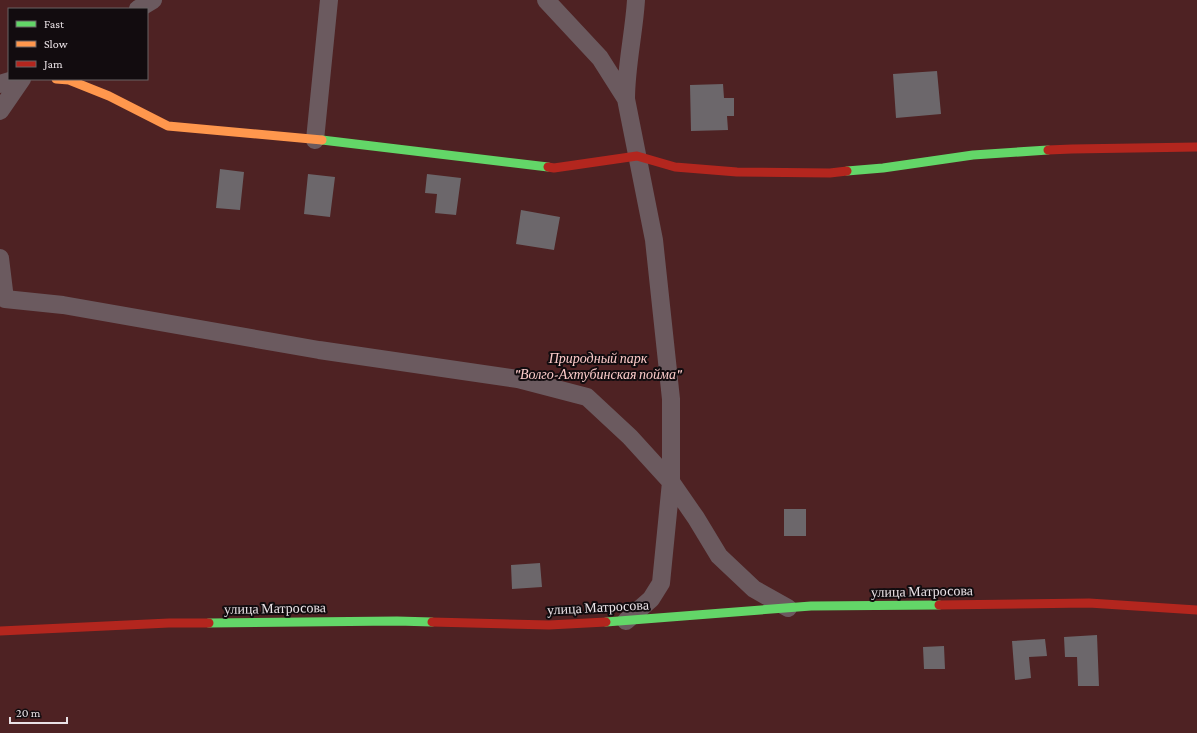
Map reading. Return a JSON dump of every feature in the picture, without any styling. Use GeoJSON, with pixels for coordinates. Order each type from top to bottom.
{"type":"FeatureCollection","features":[{"type":"Feature","properties":{"kind":"street"},"geometry":{"type":"LineString","coordinates":[[140,8],[153,0]]}},
{"type":"Feature","properties":{"kind":"street"},"geometry":{"type":"LineString","coordinates":[[314,140],[329,0]]}},
{"type":"Feature","properties":{"kind":"street"},"geometry":{"type":"LineString","coordinates":[[546,0],[600,58],[626,100]]}},
{"type":"Feature","properties":{"kind":"street"},"geometry":{"type":"LineString","coordinates":[[626,621],[651,599],[662,583],[671,482],[671,399],[655,248],[626,100],[626,79],[635,19],[636,0]]}},
{"type":"Feature","properties":{"kind":"street"},"geometry":{"type":"LineString","coordinates":[[0,84],[13,80]]}},
{"type":"Feature","properties":{"kind":"street"},"geometry":{"type":"LineString","coordinates":[[0,111],[21,80]]}},
{"type":"Feature","properties":{"kind":"street"},"geometry":{"type":"LineString","coordinates":[[69,80],[109,96],[168,126],[349,143],[554,168],[637,156],[675,167],[737,172],[830,173],[883,168],[973,155],[1072,149],[1197,147]]}},
{"type":"Feature","properties":{"kind":"street"},"geometry":{"type":"LineString","coordinates":[[0,258],[3,295],[63,304],[319,350],[518,379],[588,397],[630,437],[671,482],[696,518],[719,556],[754,589],[788,608]]}},
{"type":"Feature","properties":{"kind":"street","name":"улица Матросова"},"geometry":{"type":"LineString","coordinates":[[0,631],[169,623],[397,621],[549,625],[626,621],[811,606],[1089,603],[1197,610]]}},
{"type":"Feature","properties":{"kind":"green space","name":"Природный парк \"Волго-Ахтубинская пойма\""},"geometry":{"type":"Polygon","coordinates":[[[0,0],[1197,0],[1197,733],[0,733],[0,0]]]}},
{"type":"Feature","properties":{"kind":"building"},"geometry":{"type":"Polygon","coordinates":[[[937,71],[941,114],[896,118],[893,74],[937,71]]]}},
{"type":"Feature","properties":{"kind":"building"},"geometry":{"type":"Polygon","coordinates":[[[723,84],[724,98],[734,98],[734,116],[727,116],[728,130],[691,131],[690,85],[723,84]]]}},
{"type":"Feature","properties":{"kind":"building"},"geometry":{"type":"Polygon","coordinates":[[[220,169],[244,172],[240,210],[216,208],[220,169]]]}},
{"type":"Feature","properties":{"kind":"building"},"geometry":{"type":"Polygon","coordinates":[[[308,174],[335,177],[330,217],[304,214],[308,174]]]}},
{"type":"Feature","properties":{"kind":"building"},"geometry":{"type":"Polygon","coordinates":[[[427,174],[461,178],[456,215],[435,213],[437,194],[425,193],[427,174]]]}},
{"type":"Feature","properties":{"kind":"building"},"geometry":{"type":"Polygon","coordinates":[[[521,210],[560,217],[554,250],[516,244],[521,210]]]}},
{"type":"Feature","properties":{"kind":"building"},"geometry":{"type":"Polygon","coordinates":[[[784,509],[806,509],[806,536],[784,536],[784,509]]]}},
{"type":"Feature","properties":{"kind":"building"},"geometry":{"type":"Polygon","coordinates":[[[540,563],[542,587],[512,589],[511,565],[540,563]]]}},
{"type":"Feature","properties":{"kind":"building"},"geometry":{"type":"Polygon","coordinates":[[[1097,635],[1099,686],[1078,686],[1077,657],[1065,657],[1064,637],[1097,635]]]}},
{"type":"Feature","properties":{"kind":"building"},"geometry":{"type":"Polygon","coordinates":[[[1045,639],[1047,656],[1029,657],[1031,678],[1015,680],[1012,641],[1045,639]]]}},
{"type":"Feature","properties":{"kind":"building"},"geometry":{"type":"Polygon","coordinates":[[[944,646],[945,669],[924,669],[923,647],[944,646]]]}},
{"type":"Feature","properties":{"kind":"traffic: fast"},"geometry":{"type":"LineString","coordinates":[[322,140],[548,167]]}},
{"type":"Feature","properties":{"kind":"traffic: fast"},"geometry":{"type":"LineString","coordinates":[[847,171],[883,168],[973,155],[1048,150]]}},
{"type":"Feature","properties":{"kind":"traffic: fast"},"geometry":{"type":"LineString","coordinates":[[606,622],[811,606],[939,605]]}},
{"type":"Feature","properties":{"kind":"traffic: fast"},"geometry":{"type":"LineString","coordinates":[[209,623],[432,622]]}},
{"type":"Feature","properties":{"kind":"traffic: slow"},"geometry":{"type":"LineString","coordinates":[[69,80],[109,96],[168,126],[322,140]]}},
{"type":"Feature","properties":{"kind":"traffic: jam"},"geometry":{"type":"LineString","coordinates":[[1048,150],[1197,147]]}},
{"type":"Feature","properties":{"kind":"traffic: jam"},"geometry":{"type":"LineString","coordinates":[[548,167],[554,168],[637,156],[675,167],[737,172],[830,173],[847,171]]}},
{"type":"Feature","properties":{"kind":"traffic: jam"},"geometry":{"type":"LineString","coordinates":[[939,605],[1089,603],[1197,610]]}},
{"type":"Feature","properties":{"kind":"traffic: jam"},"geometry":{"type":"LineString","coordinates":[[432,622],[549,625],[606,622]]}},
{"type":"Feature","properties":{"kind":"traffic: jam"},"geometry":{"type":"LineString","coordinates":[[0,631],[169,623],[209,623]]}}]}
